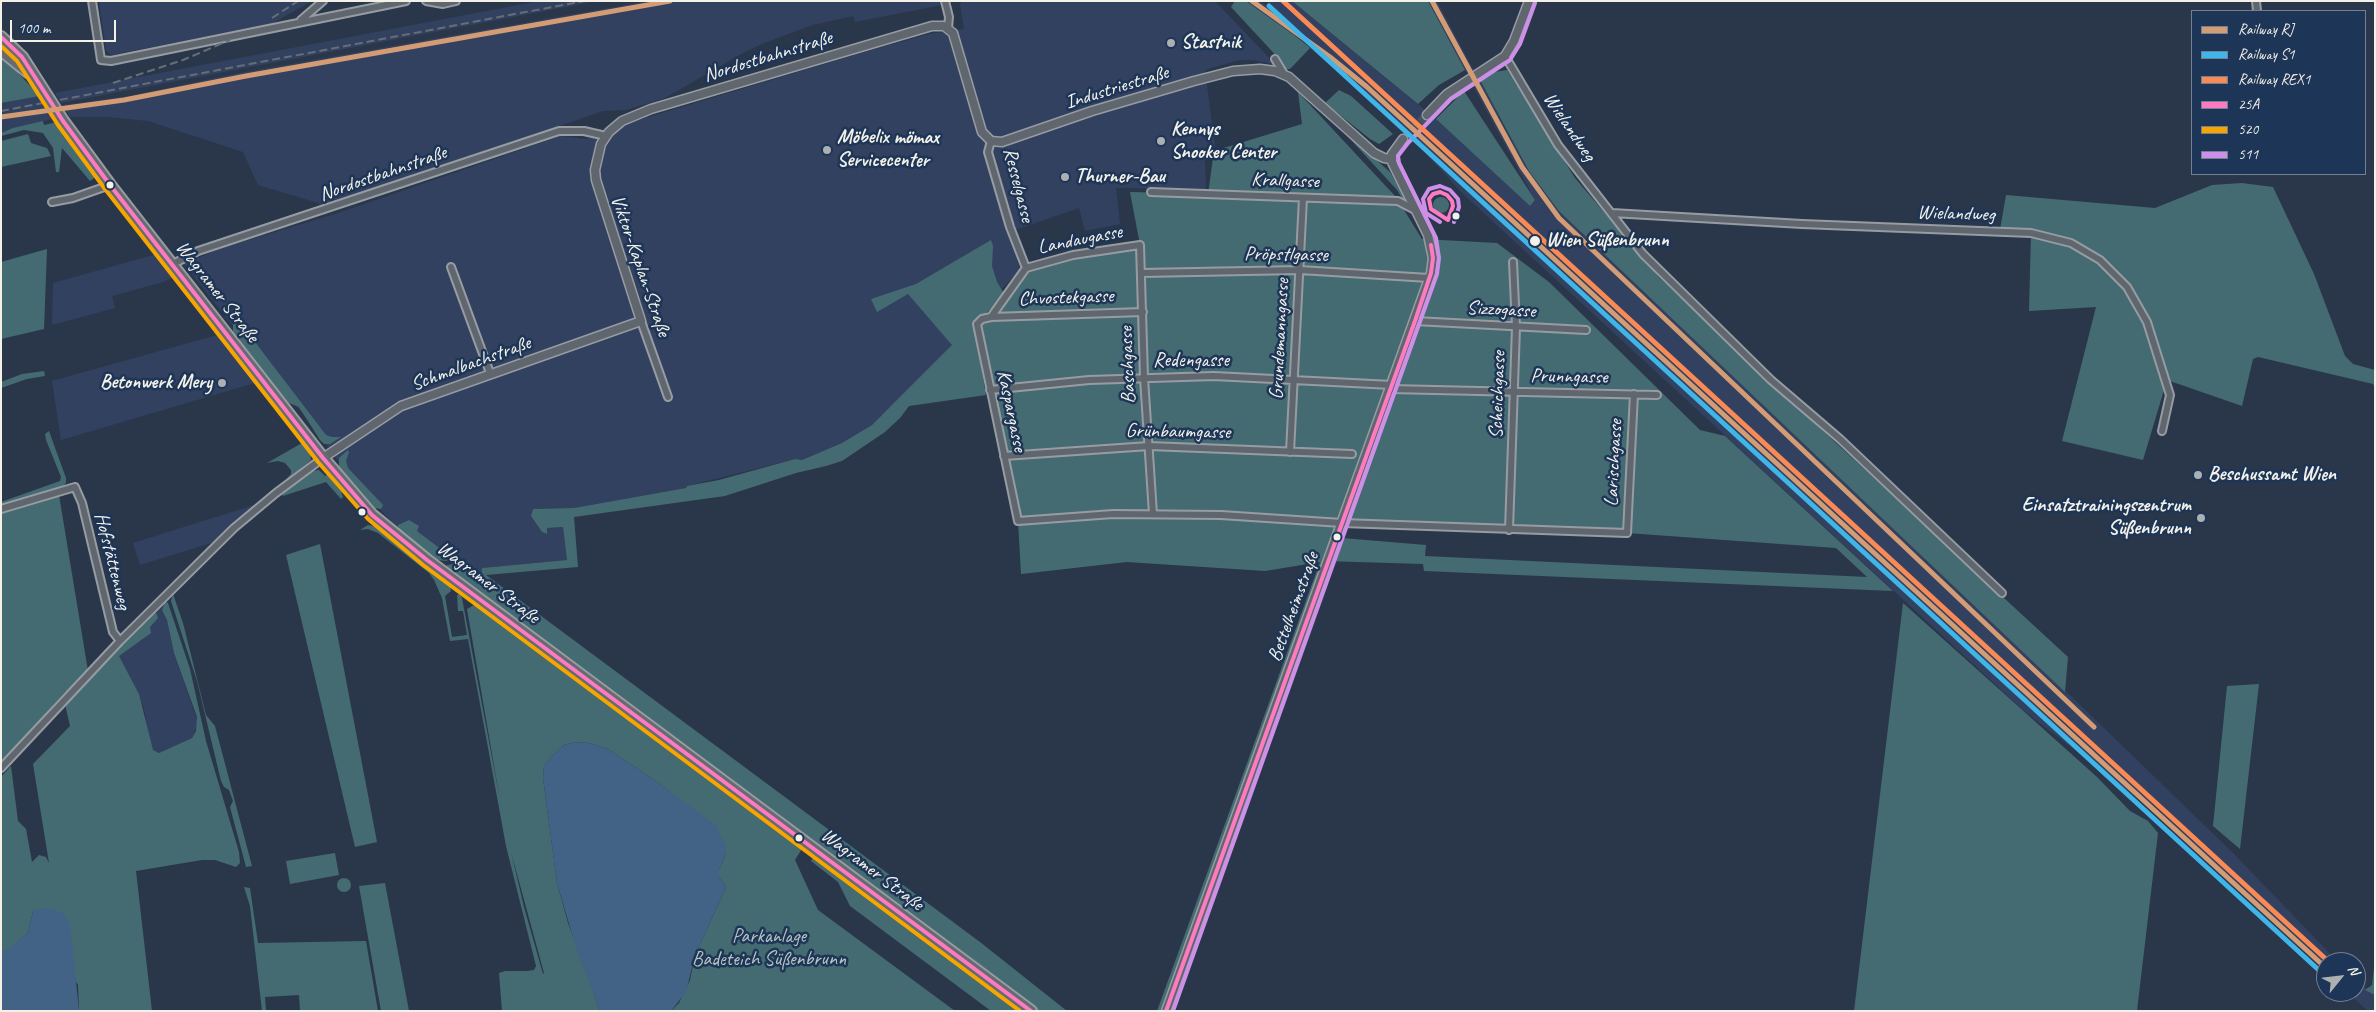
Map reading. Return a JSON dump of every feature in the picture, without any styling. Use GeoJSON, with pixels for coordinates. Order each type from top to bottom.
{"type":"FeatureCollection","features":[{"type":"Feature","properties":{"kind":"main road","name":"Wagramer Straße"},"geometry":{"type":"LineString","coordinates":[[1,37],[22,58],[62,121],[110,185],[323,458],[372,515],[427,560],[1031,1011]]}},
{"type":"Feature","properties":{"kind":"main road","name":"Wagramer Straße"},"geometry":{"type":"LineString","coordinates":[[1,50],[31,74]]}},
{"type":"Feature","properties":{"kind":"street"},"geometry":{"type":"LineString","coordinates":[[92,1],[101,60],[111,61],[406,1]]}},
{"type":"Feature","properties":{"kind":"street"},"geometry":{"type":"LineString","coordinates":[[298,23],[322,1]]}},
{"type":"Feature","properties":{"kind":"street"},"geometry":{"type":"LineString","coordinates":[[426,1],[443,4],[456,1]]}},
{"type":"Feature","properties":{"kind":"street"},"geometry":{"type":"LineString","coordinates":[[945,1],[949,17],[948,28]]}},
{"type":"Feature","properties":{"kind":"street"},"geometry":{"type":"LineString","coordinates":[[1427,115],[1448,94],[1505,56],[1514,41],[1529,1]]}},
{"type":"Feature","properties":{"kind":"street","name":"Nordostbahnstraße"},"geometry":{"type":"LineString","coordinates":[[601,144],[606,136],[622,121],[650,109],[932,26],[948,28]]}},
{"type":"Feature","properties":{"kind":"street","name":"Resselgasse"},"geometry":{"type":"LineString","coordinates":[[948,28],[956,40],[982,132],[990,141],[988,152],[1010,227],[1026,268]]}},
{"type":"Feature","properties":{"kind":"street","name":"Wielandweg"},"geometry":{"type":"LineString","coordinates":[[1505,56],[1558,145],[1643,254],[1771,380],[1840,439],[2002,593]]}},
{"type":"Feature","properties":{"kind":"street"},"geometry":{"type":"LineString","coordinates":[[1275,59],[1284,74],[1374,154],[1392,159],[1393,152],[1403,139]]}},
{"type":"Feature","properties":{"kind":"street","name":"Industriestraße"},"geometry":{"type":"LineString","coordinates":[[990,141],[1002,142],[1110,106],[1214,76],[1251,69],[1284,74]]}},
{"type":"Feature","properties":{"kind":"street","name":"Nordostbahnstraße"},"geometry":{"type":"LineString","coordinates":[[172,264],[198,251],[551,133],[575,130],[606,136]]}},
{"type":"Feature","properties":{"kind":"street","name":"Viktor-Kaplan-Straße"},"geometry":{"type":"LineString","coordinates":[[601,144],[595,170],[597,189],[668,397]]}},
{"type":"Feature","properties":{"kind":"street","name":"Bettelheimstraße"},"geometry":{"type":"LineString","coordinates":[[1166,1011],[1415,321],[1433,263],[1431,245],[1392,159]]}},
{"type":"Feature","properties":{"kind":"street"},"geometry":{"type":"LineString","coordinates":[[52,202],[73,198],[110,185]]}},
{"type":"Feature","properties":{"kind":"street","name":"Krallgasse"},"geometry":{"type":"LineString","coordinates":[[1150,192],[1398,202],[1416,211]]}},
{"type":"Feature","properties":{"kind":"street","name":"Grundemanngasse"},"geometry":{"type":"LineString","coordinates":[[1290,452],[1303,198]]}},
{"type":"Feature","properties":{"kind":"street","name":"Wielandweg"},"geometry":{"type":"LineString","coordinates":[[1612,214],[1773,223],[2031,233],[2071,242],[2100,260],[2127,287],[2147,322],[2170,395],[2162,431]]}},
{"type":"Feature","properties":{"kind":"street","name":"Landaugasse"},"geometry":{"type":"LineString","coordinates":[[991,317],[1026,268],[1074,254],[1140,245]]}},
{"type":"Feature","properties":{"kind":"street","name":"Baschgasse"},"geometry":{"type":"LineString","coordinates":[[1140,245],[1144,378],[1152,514]]}},
{"type":"Feature","properties":{"kind":"street","name":"Scheichgasse"},"geometry":{"type":"LineString","coordinates":[[1509,530],[1516,327],[1513,262]]}},
{"type":"Feature","properties":{"kind":"street"},"geometry":{"type":"LineString","coordinates":[[451,267],[490,373]]}},
{"type":"Feature","properties":{"kind":"street","name":"Pröpstlgasse"},"geometry":{"type":"LineString","coordinates":[[1142,273],[1300,270],[1429,278]]}},
{"type":"Feature","properties":{"kind":"street","name":"Chvostekgasse"},"geometry":{"type":"LineString","coordinates":[[991,317],[1142,312]]}},
{"type":"Feature","properties":{"kind":"street","name":"Kaspargasse"},"geometry":{"type":"LineString","coordinates":[[991,317],[982,319],[976,327],[1018,521],[1113,514],[1152,514]]}},
{"type":"Feature","properties":{"kind":"street","name":"Schmalbachstraße"},"geometry":{"type":"LineString","coordinates":[[323,458],[401,406],[641,320]]}},
{"type":"Feature","properties":{"kind":"street","name":"Sizzogasse"},"geometry":{"type":"LineString","coordinates":[[1415,321],[1586,330]]}},
{"type":"Feature","properties":{"kind":"street","name":"Redengasse"},"geometry":{"type":"LineString","coordinates":[[990,390],[1144,378],[1214,376],[1294,379],[1391,387]]}},
{"type":"Feature","properties":{"kind":"street","name":"Prunngasse"},"geometry":{"type":"LineString","coordinates":[[1391,387],[1515,393],[1657,395]]}},
{"type":"Feature","properties":{"kind":"street","name":"Larischgasse"},"geometry":{"type":"LineString","coordinates":[[1509,530],[1626,533],[1634,394]]}},
{"type":"Feature","properties":{"kind":"street","name":"Grünbaumgasse"},"geometry":{"type":"LineString","coordinates":[[1004,456],[1149,446],[1352,454]]}},
{"type":"Feature","properties":{"kind":"street"},"geometry":{"type":"LineString","coordinates":[[1,768],[120,641],[234,528],[276,493],[323,458]]}},
{"type":"Feature","properties":{"kind":"street","name":"Hofstättenweg"},"geometry":{"type":"LineString","coordinates":[[1,509],[75,486],[82,503],[113,632],[120,641]]}},
{"type":"Feature","properties":{"kind":"street"},"geometry":{"type":"LineString","coordinates":[[1152,514],[1221,515],[1342,523],[1509,530]]}},
{"type":"Feature","properties":{"kind":"shaded area"},"geometry":{"type":"Polygon","coordinates":[[[99,1],[312,1],[271,24],[111,55],[106,50],[99,1]]]}},
{"type":"Feature","properties":{"kind":"shaded area"},"geometry":{"type":"Polygon","coordinates":[[[539,1],[597,1],[61,103],[55,93],[539,1]]]}},
{"type":"Feature","properties":{"kind":"shaded area"},"geometry":{"type":"Polygon","coordinates":[[[648,1],[942,1],[942,5],[855,22],[853,16],[813,25],[764,43],[741,54],[665,98],[626,110],[603,111],[328,206],[258,185],[243,152],[148,121],[109,117],[70,117],[63,105],[130,96],[234,74],[648,1]]]}},
{"type":"Feature","properties":{"kind":"shaded area"},"geometry":{"type":"Polygon","coordinates":[[[965,1],[1215,1],[1273,62],[1272,64],[1254,60],[1239,60],[1205,70],[1215,147],[1205,159],[1206,189],[1116,188],[1120,224],[1085,231],[1079,208],[1009,232],[1020,270],[950,342],[954,347],[872,425],[842,443],[802,460],[795,459],[687,486],[686,488],[574,508],[533,509],[531,516],[542,532],[546,534],[547,528],[563,527],[567,560],[482,568],[481,574],[475,575],[417,531],[409,520],[399,525],[398,529],[343,468],[324,441],[184,264],[219,249],[338,213],[561,136],[586,139],[642,119],[861,53],[929,34],[964,29],[960,3],[965,1]]]}},
{"type":"Feature","properties":{"kind":"shaded area"},"geometry":{"type":"Polygon","coordinates":[[[1246,1],[1259,1],[1267,6],[1268,1],[1292,1],[1436,119],[1530,206],[1535,200],[1472,84],[1480,80],[1529,171],[2232,852],[2328,952],[2316,952],[2316,963],[2138,799],[2024,711],[1462,193],[1418,145],[1346,79],[1294,35],[1246,1]]]}},
{"type":"Feature","properties":{"kind":"shaded area"},"geometry":{"type":"Polygon","coordinates":[[[1428,1],[1437,1],[1474,71],[1468,74],[1465,70],[1428,1]]]}},
{"type":"Feature","properties":{"kind":"shaded area"},"geometry":{"type":"Polygon","coordinates":[[[38,96],[52,119],[1,133],[1,103],[38,96]]]}},
{"type":"Feature","properties":{"kind":"shaded area"},"geometry":{"type":"Polygon","coordinates":[[[157,254],[176,276],[163,282],[112,296],[115,308],[52,325],[53,283],[157,254]]]}},
{"type":"Feature","properties":{"kind":"shaded area"},"geometry":{"type":"Polygon","coordinates":[[[221,334],[258,382],[61,440],[52,381],[221,334]]]}},
{"type":"Feature","properties":{"kind":"shaded area"},"geometry":{"type":"Polygon","coordinates":[[[267,501],[224,537],[220,537],[214,542],[140,565],[133,543],[267,501]]]}},
{"type":"Feature","properties":{"kind":"shaded area"},"geometry":{"type":"Polygon","coordinates":[[[163,603],[162,610],[167,620],[174,653],[198,723],[192,738],[159,753],[150,746],[145,713],[139,694],[119,656],[150,627],[155,610],[163,603]]]}},
{"type":"Feature","properties":{"kind":"shaded area"},"geometry":{"type":"Polygon","coordinates":[[[575,742],[589,743],[608,749],[653,779],[716,825],[726,846],[726,854],[719,870],[719,877],[726,886],[725,890],[695,955],[686,992],[671,1011],[600,1011],[577,951],[557,883],[543,778],[544,766],[553,755],[564,745],[575,742]]]}},
{"type":"Feature","properties":{"kind":"shaded area"},"geometry":{"type":"Polygon","coordinates":[[[42,908],[53,909],[64,914],[70,923],[79,1011],[1,1011],[1,951],[4,952],[28,933],[33,911],[42,908]]]}},
{"type":"Feature","properties":{"kind":"shaded area"},"geometry":{"type":"Polygon","coordinates":[[[2366,988],[2375,995],[2375,1011],[2368,1011],[2358,1002],[2366,1002],[2366,988]]]}},
{"type":"Feature","properties":{"kind":"green space"},"geometry":{"type":"Polygon","coordinates":[[[1235,1],[1246,1],[1310,48],[1290,69],[1285,69],[1282,62],[1231,7],[1235,1]]]}},
{"type":"Feature","properties":{"kind":"green space"},"geometry":{"type":"Polygon","coordinates":[[[1292,1],[1428,1],[1465,70],[1439,85],[1418,104],[1292,1]]]}},
{"type":"Feature","properties":{"kind":"green space"},"geometry":{"type":"Polygon","coordinates":[[[1,55],[20,71],[18,73],[40,96],[1,103],[1,55]]]}},
{"type":"Feature","properties":{"kind":"green space"},"geometry":{"type":"Polygon","coordinates":[[[1507,70],[1575,178],[1659,277],[2068,657],[2065,692],[1559,211],[1529,171],[1480,80],[1494,72],[1507,70]]]}},
{"type":"Feature","properties":{"kind":"green space"},"geometry":{"type":"Polygon","coordinates":[[[1339,90],[1351,96],[1393,134],[1379,144],[1325,103],[1339,90]]]}},
{"type":"Feature","properties":{"kind":"green space"},"geometry":{"type":"Polygon","coordinates":[[[1464,91],[1535,200],[1530,206],[1436,119],[1464,91]]]}},
{"type":"Feature","properties":{"kind":"green space"},"geometry":{"type":"Polygon","coordinates":[[[1298,92],[1396,197],[1422,239],[1497,243],[1549,282],[1700,430],[1725,436],[1893,591],[1424,571],[1423,564],[1324,561],[1162,1011],[1157,1011],[1320,562],[1265,571],[1127,562],[1021,574],[1018,521],[977,324],[991,317],[1026,268],[1063,257],[1140,245],[1130,192],[1208,194],[1214,151],[1302,124],[1298,92]],[[1351,526],[1344,530],[1342,538],[1426,545],[1425,556],[1867,577],[1836,548],[1627,533],[1351,526]]]}},
{"type":"Feature","properties":{"kind":"green space"},"geometry":{"type":"Polygon","coordinates":[[[43,121],[44,125],[57,122],[97,176],[90,181],[62,148],[59,172],[56,172],[53,148],[43,133],[24,130],[1,136],[1,133],[13,128],[43,121]]]}},
{"type":"Feature","properties":{"kind":"green space"},"geometry":{"type":"Polygon","coordinates":[[[1341,129],[1390,172],[1408,203],[1405,203],[1397,190],[1341,129]]]}},
{"type":"Feature","properties":{"kind":"green space"},"geometry":{"type":"Polygon","coordinates":[[[28,134],[31,143],[47,148],[51,156],[1,167],[1,141],[28,134]]]}},
{"type":"Feature","properties":{"kind":"green space"},"geometry":{"type":"Polygon","coordinates":[[[2242,183],[2273,187],[2314,274],[2345,356],[2353,364],[2375,370],[2375,388],[2373,384],[2258,357],[2253,359],[2242,406],[2167,380],[2143,460],[2062,441],[2096,307],[2029,311],[2031,234],[2000,230],[2006,195],[2155,208],[2212,185],[2242,183]]]}},
{"type":"Feature","properties":{"kind":"green space"},"geometry":{"type":"Polygon","coordinates":[[[1441,197],[1449,205],[1441,213],[1433,205],[1441,197]]]}},
{"type":"Feature","properties":{"kind":"green space"},"geometry":{"type":"Polygon","coordinates":[[[991,240],[993,246],[992,266],[997,282],[1005,295],[974,325],[986,395],[909,406],[900,418],[885,432],[842,461],[796,473],[725,496],[574,517],[578,567],[486,575],[980,942],[1067,1011],[1039,1011],[444,566],[453,564],[449,561],[435,560],[398,529],[398,525],[409,520],[419,526],[417,531],[475,575],[481,574],[482,568],[567,560],[563,527],[547,528],[547,534],[542,532],[531,516],[533,509],[574,508],[686,488],[687,486],[719,480],[795,459],[802,460],[842,443],[872,425],[952,345],[908,294],[877,312],[871,299],[916,284],[991,240]]]}},
{"type":"Feature","properties":{"kind":"green space"},"geometry":{"type":"Polygon","coordinates":[[[47,249],[44,329],[1,339],[1,262],[47,249]]]}},
{"type":"Feature","properties":{"kind":"green space"},"geometry":{"type":"Polygon","coordinates":[[[229,308],[326,435],[341,437],[330,444],[324,444],[320,440],[299,407],[289,403],[233,335],[233,322],[227,310],[229,308]]]}},
{"type":"Feature","properties":{"kind":"green space"},"geometry":{"type":"Polygon","coordinates":[[[44,371],[45,376],[27,379],[1,388],[1,382],[22,374],[44,371]]]}},
{"type":"Feature","properties":{"kind":"green space"},"geometry":{"type":"Polygon","coordinates":[[[49,431],[66,478],[66,483],[61,488],[1,506],[1,502],[60,481],[61,477],[46,440],[45,434],[49,431]]]}},
{"type":"Feature","properties":{"kind":"green space"},"geometry":{"type":"Polygon","coordinates":[[[302,443],[310,452],[311,460],[279,487],[291,474],[291,470],[285,463],[278,461],[267,463],[302,443]]]}},
{"type":"Feature","properties":{"kind":"green space"},"geometry":{"type":"Polygon","coordinates":[[[348,450],[346,461],[348,468],[383,505],[381,509],[375,508],[339,467],[339,458],[348,450]]]}},
{"type":"Feature","properties":{"kind":"green space"},"geometry":{"type":"Polygon","coordinates":[[[319,470],[325,476],[327,475],[341,491],[343,497],[341,499],[326,482],[283,496],[282,494],[312,471],[319,470]]]}},
{"type":"Feature","properties":{"kind":"green space"},"geometry":{"type":"Polygon","coordinates":[[[59,495],[88,671],[66,695],[65,692],[1,763],[1,513],[59,495]]]}},
{"type":"Feature","properties":{"kind":"green space","name":"Parkanlage Badeteich Süßenbrunn"},"geometry":{"type":"Polygon","coordinates":[[[368,525],[374,526],[450,584],[451,591],[445,596],[452,637],[467,635],[463,611],[458,611],[457,595],[460,594],[500,800],[467,609],[474,605],[478,605],[803,847],[795,860],[818,910],[955,1011],[671,1011],[679,1003],[690,980],[695,955],[725,890],[726,886],[719,877],[719,870],[726,854],[672,793],[608,749],[589,743],[575,742],[564,745],[553,755],[544,766],[543,778],[557,883],[568,923],[600,1011],[502,1011],[499,973],[534,970],[536,966],[506,846],[468,639],[450,641],[442,598],[429,573],[378,533],[368,529],[360,530],[368,525]],[[511,852],[524,907],[544,973],[511,852]]]}},
{"type":"Feature","properties":{"kind":"green space"},"geometry":{"type":"Polygon","coordinates":[[[320,544],[377,842],[355,847],[286,555],[320,544]]]}},
{"type":"Feature","properties":{"kind":"green space"},"geometry":{"type":"Polygon","coordinates":[[[173,594],[183,623],[206,715],[215,726],[252,866],[246,867],[230,807],[233,801],[229,790],[224,787],[221,781],[197,681],[171,601],[173,594]]]}},
{"type":"Feature","properties":{"kind":"green space"},"geometry":{"type":"Polygon","coordinates":[[[165,601],[168,603],[190,669],[206,741],[239,852],[240,863],[236,867],[215,860],[202,860],[136,871],[152,1011],[79,1011],[78,985],[33,911],[28,933],[4,953],[1,951],[1,777],[11,766],[18,821],[26,829],[32,862],[39,855],[46,857],[49,863],[33,764],[70,726],[65,704],[155,610],[158,618],[150,627],[151,633],[119,656],[139,694],[153,750],[159,753],[192,738],[196,731],[197,717],[174,653],[167,620],[162,610],[165,601]]]}},
{"type":"Feature","properties":{"kind":"green space"},"geometry":{"type":"Polygon","coordinates":[[[1903,603],[2097,777],[2130,811],[2148,821],[2158,833],[2137,1011],[1854,1011],[1903,603]]]}},
{"type":"Feature","properties":{"kind":"green space"},"geometry":{"type":"Polygon","coordinates":[[[2259,684],[2240,849],[2213,826],[2227,686],[2259,684]]]}},
{"type":"Feature","properties":{"kind":"green space"},"geometry":{"type":"Polygon","coordinates":[[[335,853],[339,875],[290,884],[286,861],[335,853]]]}},
{"type":"Feature","properties":{"kind":"green space"},"geometry":{"type":"Polygon","coordinates":[[[814,855],[1024,1011],[991,1011],[850,906],[838,882],[811,861],[814,855]]]}},
{"type":"Feature","properties":{"kind":"green space"},"geometry":{"type":"Polygon","coordinates":[[[344,878],[349,880],[351,885],[349,890],[344,892],[339,890],[337,885],[339,880],[344,878]]]}},
{"type":"Feature","properties":{"kind":"green space"},"geometry":{"type":"Polygon","coordinates":[[[385,883],[409,1011],[381,1011],[359,886],[385,883]]]}},
{"type":"Feature","properties":{"kind":"green space"},"geometry":{"type":"Polygon","coordinates":[[[244,887],[250,888],[258,943],[366,941],[378,1011],[300,1011],[299,995],[265,997],[266,1011],[262,1011],[250,906],[244,887]]]}},
{"type":"Feature","properties":{"kind":"green space"},"geometry":{"type":"Polygon","coordinates":[[[2375,959],[2375,995],[2366,990],[2372,985],[2375,959]]]}},
{"type":"Feature","properties":{"kind":"tunnel"},"geometry":{"type":"LineString","coordinates":[[1403,139],[1427,115]]}},
{"type":"Feature","properties":{"kind":"railway"},"geometry":{"type":"LineString","coordinates":[[272,18],[298,1]]}},
{"type":"Feature","properties":{"kind":"railway"},"geometry":{"type":"LineString","coordinates":[[1,111],[584,1]]}},
{"type":"Feature","properties":{"kind":"railway"},"geometry":{"type":"LineString","coordinates":[[113,83],[183,60],[230,40]]}},
{"type":"Feature","properties":{"kind":"rail line","name":"RJ"},"geometry":{"type":"LineString","coordinates":[[1,117],[124,100],[246,76],[670,1]]}},
{"type":"Feature","properties":{"kind":"rail line","name":"RJ"},"geometry":{"type":"LineString","coordinates":[[1252,1],[1330,57],[1367,87],[2316,959]]}},
{"type":"Feature","properties":{"kind":"rail line","name":"REX1"},"geometry":{"type":"LineString","coordinates":[[1283,1],[2318,952]]}},
{"type":"Feature","properties":{"kind":"rail line","name":"RJ"},"geometry":{"type":"LineString","coordinates":[[1432,1],[1522,167],[1559,218],[2094,727]]}},
{"type":"Feature","properties":{"kind":"rail line","name":"S1"},"geometry":{"type":"LineString","coordinates":[[1269,6],[2316,967]]}},
{"type":"Feature","properties":{"kind":"transit line","name":"511"},"geometry":{"type":"LineString","coordinates":[[1173,1011],[1437,274],[1439,258],[1436,238],[1399,163],[1398,156],[1408,143],[1451,99],[1510,60],[1520,44],[1535,3]]}},
{"type":"Feature","properties":{"kind":"transit line","name":"25A"},"geometry":{"type":"LineString","coordinates":[[1,37],[22,57],[63,121],[110,185],[323,458],[372,515],[427,560],[1031,1011]]}},
{"type":"Feature","properties":{"kind":"transit line","name":"520"},"geometry":{"type":"LineString","coordinates":[[1,46],[17,61],[58,125],[105,189],[318,462],[368,519],[423,565],[1020,1011]]}},
{"type":"Feature","properties":{"kind":"transit line","name":"511"},"geometry":{"type":"LineString","coordinates":[[1440,222],[1426,213],[1423,199],[1429,189],[1440,186],[1450,190],[1458,199],[1459,207],[1454,222]]}},
{"type":"Feature","properties":{"kind":"transit line","name":"25A"},"geometry":{"type":"LineString","coordinates":[[1440,192],[1447,195],[1452,201],[1453,206],[1448,220],[1431,209],[1429,199],[1433,194],[1440,192]]}},
{"type":"Feature","properties":{"kind":"transit line","name":"25A"},"geometry":{"type":"LineString","coordinates":[[1166,1011],[1415,321],[1431,273],[1433,258],[1431,245]]}},
{"type":"Feature","properties":{"kind":"place","name":"Stastnik"},"geometry":{"type":"Point","coordinates":[1171,43]}},
{"type":"Feature","properties":{"kind":"place","name":"Kennys Snooker Center"},"geometry":{"type":"Point","coordinates":[1161,141]}},
{"type":"Feature","properties":{"kind":"place","name":"Möbelix mömax Servicecenter"},"geometry":{"type":"Point","coordinates":[827,150]}},
{"type":"Feature","properties":{"kind":"place","name":"Thurner-Bau"},"geometry":{"type":"Point","coordinates":[1065,177]}},
{"type":"Feature","properties":{"kind":"place","name":"Wien Süßenbrunn"},"geometry":{"type":"Point","coordinates":[1535,241]}},
{"type":"Feature","properties":{"kind":"place","name":"Betonwerk Mery"},"geometry":{"type":"Point","coordinates":[222,383]}},
{"type":"Feature","properties":{"kind":"place","name":"Beschussamt Wien"},"geometry":{"type":"Point","coordinates":[2198,475]}},
{"type":"Feature","properties":{"kind":"place","name":"Einsatztrainingszentrum Süßenbrunn"},"geometry":{"type":"Point","coordinates":[2201,518]}}]}
